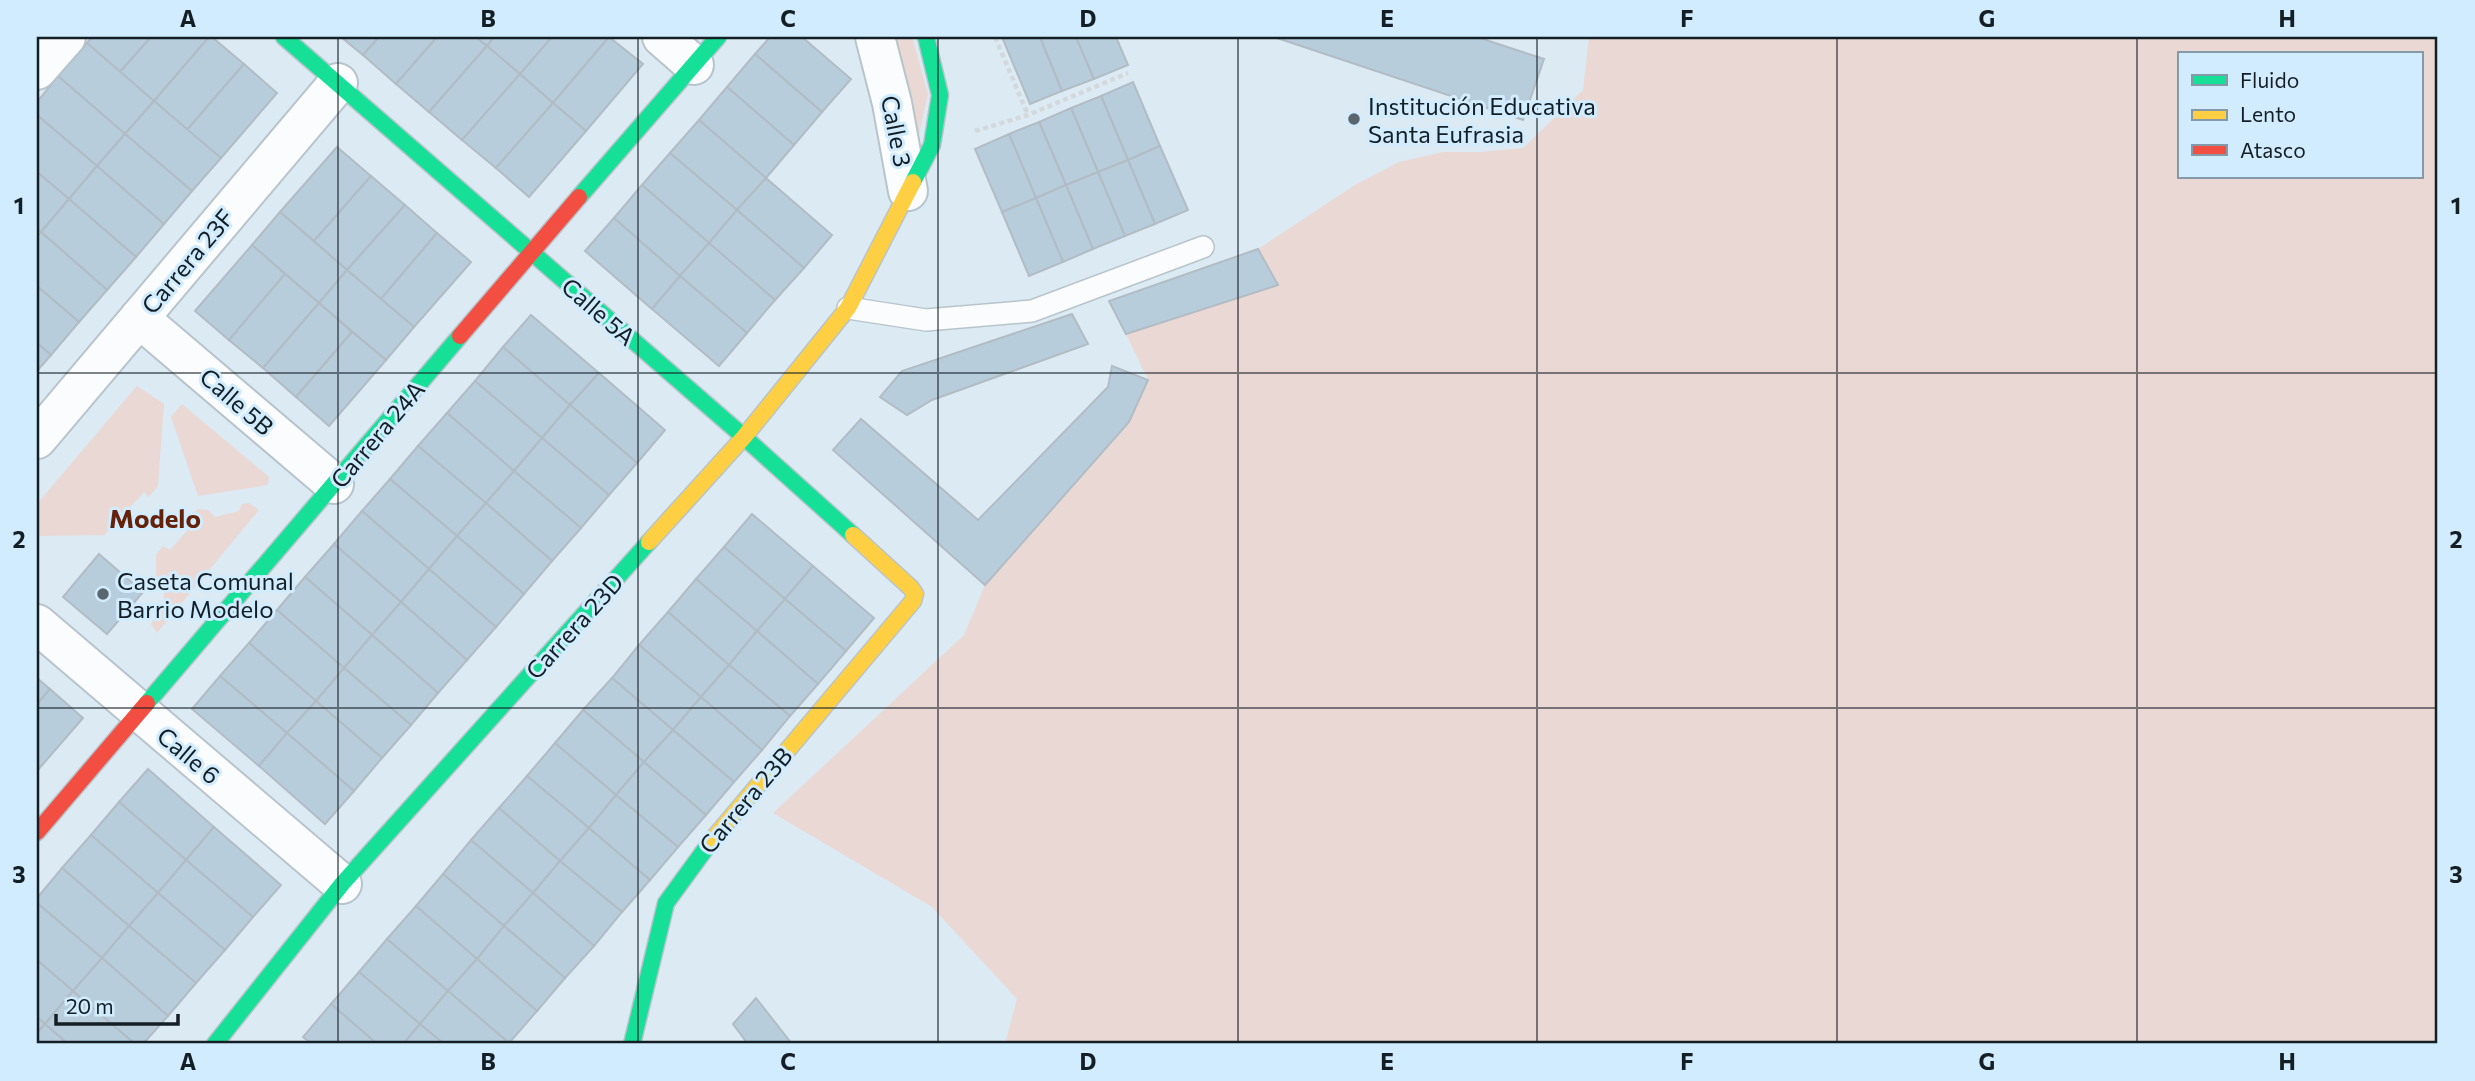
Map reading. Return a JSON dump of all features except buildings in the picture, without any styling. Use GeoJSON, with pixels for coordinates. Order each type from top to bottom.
{"type":"FeatureCollection","features":[{"type":"Feature","properties":{"kind":"street"},"geometry":{"type":"LineString","coordinates":[[37,71],[66,37]]}},
{"type":"Feature","properties":{"kind":"street","name":"Calle 5A"},"geometry":{"type":"LineString","coordinates":[[284,37],[744,437],[911,587]]}},
{"type":"Feature","properties":{"kind":"street"},"geometry":{"type":"LineString","coordinates":[[662,37],[706,51]]}},
{"type":"Feature","properties":{"kind":"street","name":"Calle 3"},"geometry":{"type":"LineString","coordinates":[[875,37],[892,103],[908,191]]}},
{"type":"Feature","properties":{"kind":"street","name":"Calle 3"},"geometry":{"type":"LineString","coordinates":[[908,191],[932,145],[940,95],[926,37]]}},
{"type":"Feature","properties":{"kind":"street","name":"Carrera 24A"},"geometry":{"type":"LineString","coordinates":[[37,832],[706,51]]}},
{"type":"Feature","properties":{"kind":"street","name":"Carrera 23F"},"geometry":{"type":"LineString","coordinates":[[37,439],[338,83]]}},
{"type":"Feature","properties":{"kind":"street","name":"Carrera 23D"},"geometry":{"type":"LineString","coordinates":[[215,1044],[342,884],[744,437],[848,308],[908,191]]}},
{"type":"Feature","properties":{"kind":"street","name":"Calle 5B"},"geometry":{"type":"LineString","coordinates":[[139,318],[334,484]]}},
{"type":"Feature","properties":{"kind":"street","name":"Carrera 23B"},"geometry":{"type":"LineString","coordinates":[[632,1044],[666,903],[702,851],[913,601],[915,594],[911,587]]}},
{"type":"Feature","properties":{"kind":"street","name":"Calle 6"},"geometry":{"type":"LineString","coordinates":[[37,624],[342,884]]}},
{"type":"Feature","properties":{"kind":"lane"},"geometry":{"type":"LineString","coordinates":[[848,308],[926,320],[1032,310],[1203,247]]}},
{"type":"Feature","properties":{"kind":"path"},"geometry":{"type":"LineString","coordinates":[[995,37],[1028,115]]}},
{"type":"Feature","properties":{"kind":"path"},"geometry":{"type":"LineString","coordinates":[[932,145],[1028,115],[1128,73]]}},
{"type":"Feature","properties":{"kind":"shaded area"},"geometry":{"type":"Polygon","coordinates":[[[889,37],[912,37],[928,94],[912,165],[889,37]]]}},
{"type":"Feature","properties":{"kind":"shaded area"},"geometry":{"type":"Polygon","coordinates":[[[1589,37],[2438,37],[2438,1044],[1005,1044],[1017,999],[932,907],[773,813],[964,635],[985,585],[1129,422],[1148,380],[1126,334],[1278,285],[1258,249],[1355,185],[1399,162],[1443,152],[1523,148],[1583,90],[1589,37]]]}},
{"type":"Feature","properties":{"kind":"shaded area"},"geometry":{"type":"Polygon","coordinates":[[[137,386],[164,404],[158,486],[149,497],[144,492],[105,535],[37,536],[37,504],[137,386]]]}},
{"type":"Feature","properties":{"kind":"shaded area"},"geometry":{"type":"Polygon","coordinates":[[[182,404],[269,477],[268,485],[198,496],[171,417],[182,404]]]}},
{"type":"Feature","properties":{"kind":"shaded area"},"geometry":{"type":"Polygon","coordinates":[[[249,503],[259,510],[157,633],[151,624],[164,603],[164,581],[156,576],[156,555],[163,546],[170,550],[192,525],[187,520],[198,509],[208,510],[215,517],[239,511],[242,504],[249,503]]]}},
{"type":"Feature","properties":{"kind":"traffic: fast"},"geometry":{"type":"LineString","coordinates":[[284,37],[853,535]]}},
{"type":"Feature","properties":{"kind":"traffic: fast"},"geometry":{"type":"LineString","coordinates":[[579,197],[718,37]]}},
{"type":"Feature","properties":{"kind":"traffic: fast"},"geometry":{"type":"LineString","coordinates":[[913,182],[932,145],[940,95],[926,37]]}},
{"type":"Feature","properties":{"kind":"traffic: fast"},"geometry":{"type":"LineString","coordinates":[[147,703],[460,336]]}},
{"type":"Feature","properties":{"kind":"traffic: fast"},"geometry":{"type":"LineString","coordinates":[[215,1044],[342,884],[649,542]]}},
{"type":"Feature","properties":{"kind":"traffic: fast"},"geometry":{"type":"LineString","coordinates":[[632,1044],[666,903],[712,840]]}},
{"type":"Feature","properties":{"kind":"traffic: slow"},"geometry":{"type":"LineString","coordinates":[[649,542],[744,437],[848,308],[913,182]]}},
{"type":"Feature","properties":{"kind":"traffic: slow"},"geometry":{"type":"LineString","coordinates":[[712,840],[913,601],[915,594],[911,588],[853,535]]}},
{"type":"Feature","properties":{"kind":"traffic: jam"},"geometry":{"type":"LineString","coordinates":[[460,336],[579,197]]}},
{"type":"Feature","properties":{"kind":"traffic: jam"},"geometry":{"type":"LineString","coordinates":[[37,832],[147,703]]}},
{"type":"Feature","properties":{"kind":"place","name":"Institución Educativa Santa Eufrasia"},"geometry":{"type":"Point","coordinates":[1354,119]}},
{"type":"Feature","properties":{"kind":"place","name":"Caseta Comunal Barrio Modelo"},"geometry":{"type":"Point","coordinates":[103,594]}},
{"type":"Feature","properties":{"kind":"district","name":"Modelo"},"geometry":{"type":"Point","coordinates":[155,517]}}]}
